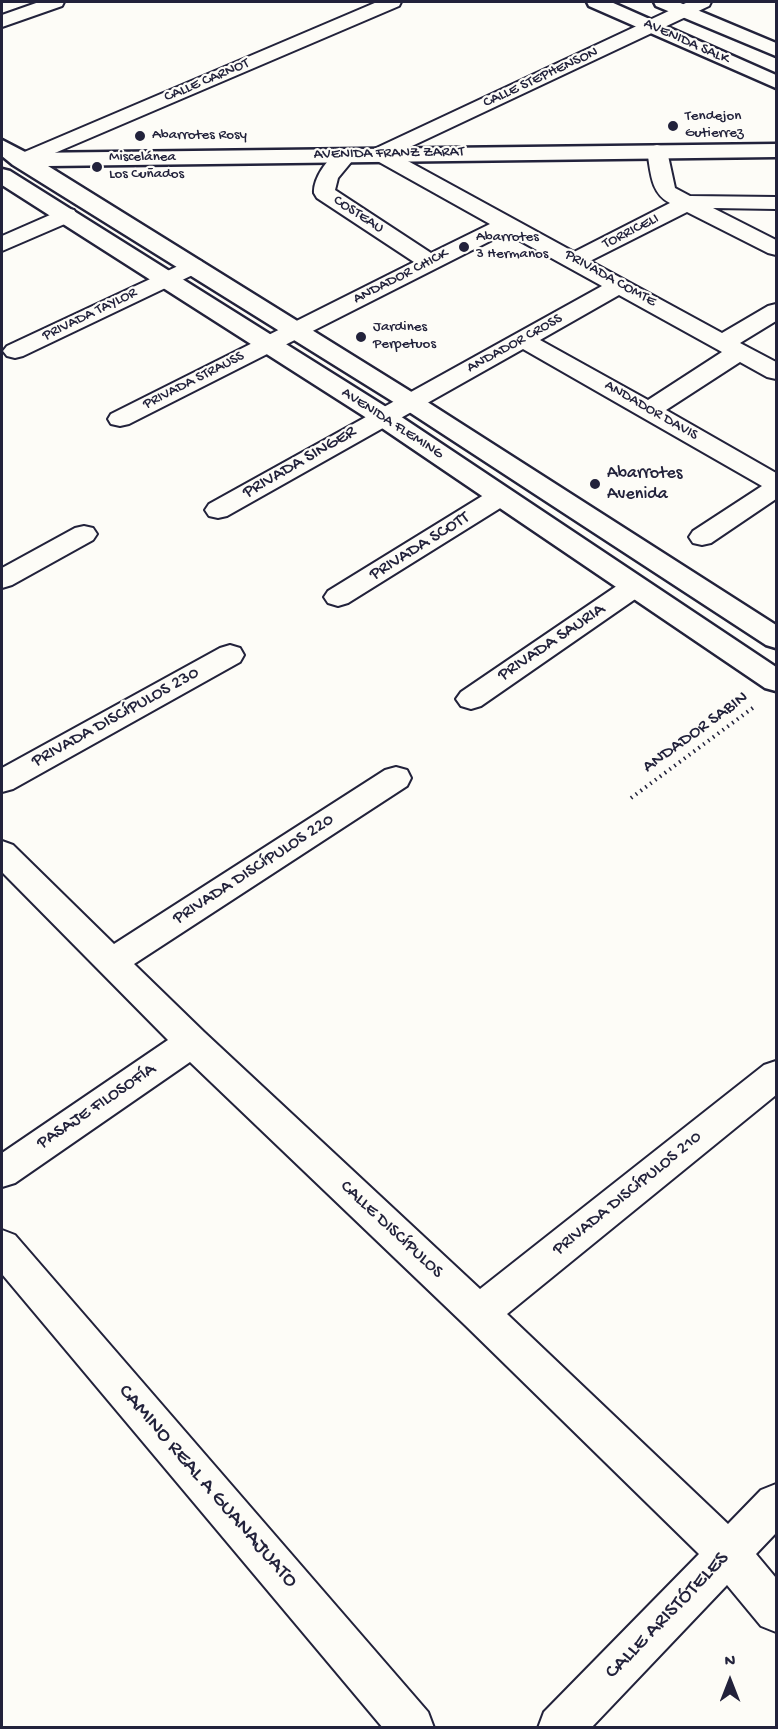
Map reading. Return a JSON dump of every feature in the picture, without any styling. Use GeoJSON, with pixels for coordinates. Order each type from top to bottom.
{"type":"FeatureCollection","features":[{"type":"Feature","properties":{"kind":"street"},"geometry":{"type":"LineString","coordinates":[[2,21],[55,2]]}},
{"type":"Feature","properties":{"kind":"street","name":"CALLE CARNOT"},"geometry":{"type":"LineString","coordinates":[[8,156],[392,2]]}},
{"type":"Feature","properties":{"kind":"street","name":"AVENIDA SALK"},"geometry":{"type":"LineString","coordinates":[[596,2],[777,82]]}},
{"type":"Feature","properties":{"kind":"street","name":"AVENIDA SALK"},"geometry":{"type":"LineString","coordinates":[[663,2],[777,50]]}},
{"type":"Feature","properties":{"kind":"street","name":"CALLE STEPHENSON"},"geometry":{"type":"LineString","coordinates":[[379,154],[702,2]]}},
{"type":"Feature","properties":{"kind":"street","name":"AVENIDA FRANZ ZARAT"},"geometry":{"type":"LineString","coordinates":[[8,156],[777,150]]}},
{"type":"Feature","properties":{"kind":"street"},"geometry":{"type":"LineString","coordinates":[[657,151],[665,189],[669,194],[777,248]]}},
{"type":"Feature","properties":{"kind":"street","name":"PRIVADA COMTE"},"geometry":{"type":"LineString","coordinates":[[379,154],[777,372]]}},
{"type":"Feature","properties":{"kind":"street","name":"COSTEAU"},"geometry":{"type":"LineString","coordinates":[[347,155],[326,181],[323,188],[325,193],[430,262]]}},
{"type":"Feature","properties":{"kind":"street","name":"AVENIDA FLEMING"},"geometry":{"type":"LineString","coordinates":[[8,156],[193,266],[409,401],[777,638]]}},
{"type":"Feature","properties":{"kind":"street","name":"AVENIDA FLEMING"},"geometry":{"type":"LineString","coordinates":[[2,176],[382,416],[777,681]]}},
{"type":"Feature","properties":{"kind":"street"},"geometry":{"type":"LineString","coordinates":[[687,203],[703,201],[777,203]]}},
{"type":"Feature","properties":{"kind":"street","name":"TORRICELI"},"geometry":{"type":"LineString","coordinates":[[575,260],[687,203]]}},
{"type":"Feature","properties":{"kind":"street"},"geometry":{"type":"LineString","coordinates":[[2,244],[66,215]]}},
{"type":"Feature","properties":{"kind":"street","name":"ANDADOR CHICK"},"geometry":{"type":"LineString","coordinates":[[268,344],[508,223]]}},
{"type":"Feature","properties":{"kind":"street","name":"PRIVADA TAYLOR"},"geometry":{"type":"LineString","coordinates":[[15,351],[193,266]]}},
{"type":"Feature","properties":{"kind":"street","name":"ANDADOR CROSS"},"geometry":{"type":"LineString","coordinates":[[382,416],[524,340],[620,285]]}},
{"type":"Feature","properties":{"kind":"street"},"geometry":{"type":"LineString","coordinates":[[649,410],[777,310]]}},
{"type":"Feature","properties":{"kind":"street","name":"ANDADOR DAVIS"},"geometry":{"type":"LineString","coordinates":[[524,340],[777,483]]}},
{"type":"Feature","properties":{"kind":"street","name":"PRIVADA STRAUSS"},"geometry":{"type":"LineString","coordinates":[[120,419],[268,344]]}},
{"type":"Feature","properties":{"kind":"street","name":"PRIVADA SINGER"},"geometry":{"type":"LineString","coordinates":[[218,510],[382,416]]}},
{"type":"Feature","properties":{"kind":"street"},"geometry":{"type":"LineString","coordinates":[[702,537],[777,488]]}},
{"type":"Feature","properties":{"kind":"street","name":"PRIVADA SCOTT"},"geometry":{"type":"LineString","coordinates":[[338,597],[501,496]]}},
{"type":"Feature","properties":{"kind":"street"},"geometry":{"type":"LineString","coordinates":[[2,579],[84,534]]}},
{"type":"Feature","properties":{"kind":"street","name":"PRIVADA SAURIA"},"geometry":{"type":"LineString","coordinates":[[471,699],[634,587]]}},
{"type":"Feature","properties":{"kind":"street","name":"PRIVADA DISCÍPULOS 230"},"geometry":{"type":"LineString","coordinates":[[2,781],[230,655]]}},
{"type":"Feature","properties":{"kind":"street","name":"PRIVADA DISCÍPULOS 220"},"geometry":{"type":"LineString","coordinates":[[111,962],[396,778]]}},
{"type":"Feature","properties":{"kind":"street","name":"CALLE DISCÍPULOS"},"geometry":{"type":"LineString","coordinates":[[2,853],[192,1042],[479,1313],[729,1554],[777,1611]]}},
{"type":"Feature","properties":{"kind":"street","name":"PASAJE FILOSOFÍA"},"geometry":{"type":"LineString","coordinates":[[2,1172],[192,1042]]}},
{"type":"Feature","properties":{"kind":"street","name":"PRIVADA DISCÍPULOS 210"},"geometry":{"type":"LineString","coordinates":[[479,1313],[777,1075]]}},
{"type":"Feature","properties":{"kind":"street","name":"CAMINO REAL A GUANAJUATO"},"geometry":{"type":"LineString","coordinates":[[2,1247],[412,1728]]}},
{"type":"Feature","properties":{"kind":"street","name":"CALLE ARISTÓTELES"},"geometry":{"type":"LineString","coordinates":[[560,1728],[777,1504]]}},
{"type":"Feature","properties":{"kind":"path","name":"ANDADOR SABIN"},"geometry":{"type":"LineString","coordinates":[[631,798],[758,704]]}},
{"type":"Feature","properties":{"kind":"place","name":"Tendejon Gutierrez"},"geometry":{"type":"Point","coordinates":[673,126]}},
{"type":"Feature","properties":{"kind":"place","name":"Abarrotes Rosy"},"geometry":{"type":"Point","coordinates":[140,136]}},
{"type":"Feature","properties":{"kind":"place","name":"Miscelánea Los Cuñados"},"geometry":{"type":"Point","coordinates":[97,167]}},
{"type":"Feature","properties":{"kind":"place","name":"Abarrotes 3 Hermanos"},"geometry":{"type":"Point","coordinates":[464,247]}},
{"type":"Feature","properties":{"kind":"place","name":"Jardines Perpetuos"},"geometry":{"type":"Point","coordinates":[361,337]}},
{"type":"Feature","properties":{"kind":"place","name":"Abarrotes Avenida"},"geometry":{"type":"Point","coordinates":[595,484]}}]}
